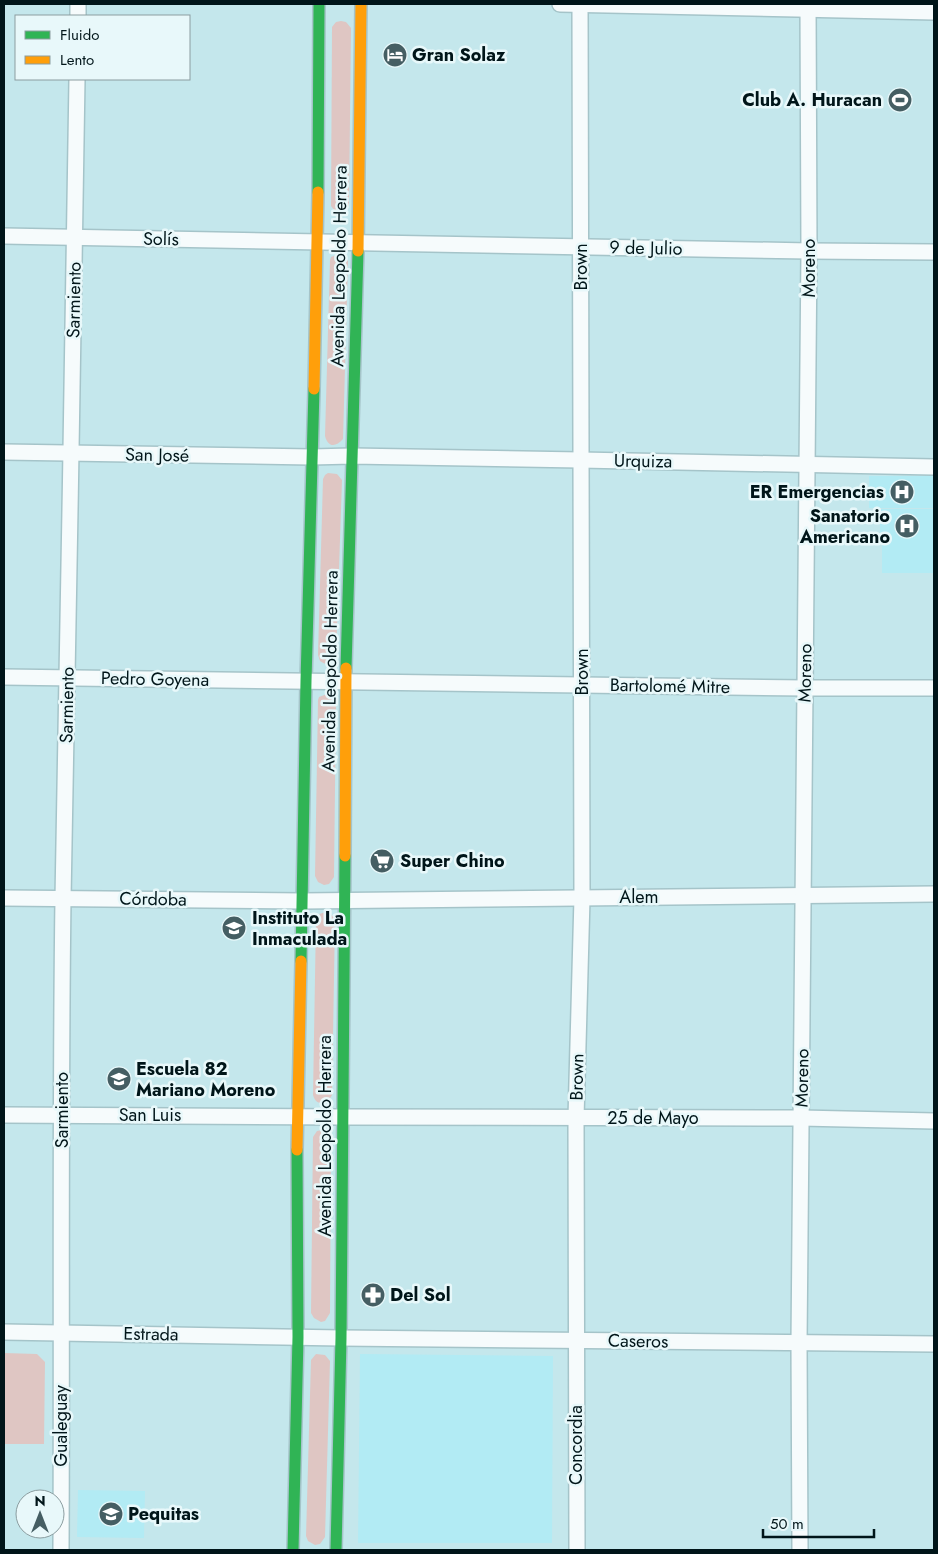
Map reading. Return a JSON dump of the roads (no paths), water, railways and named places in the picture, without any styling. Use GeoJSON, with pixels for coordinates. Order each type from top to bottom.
{"type":"FeatureCollection","features":[{"type":"Feature","properties":{"kind":"street","name":"Avenida Leopoldo Herrera"},"geometry":{"type":"LineString","coordinates":[[293,1550],[298,1338],[297,1116],[311,457],[318,242],[318,4]]}},
{"type":"Feature","properties":{"kind":"street","name":"Avenida Leopoldo Herrera"},"geometry":{"type":"LineString","coordinates":[[336,1550],[341,1338],[346,682],[358,242],[361,4]]}},
{"type":"Feature","properties":{"kind":"street"},"geometry":{"type":"LineString","coordinates":[[560,4],[808,6],[934,12]]}},
{"type":"Feature","properties":{"kind":"street","name":"Brown"},"geometry":{"type":"LineString","coordinates":[[576,1341],[576,1118],[582,898],[580,4]]}},
{"type":"Feature","properties":{"kind":"street","name":"Moreno"},"geometry":{"type":"LineString","coordinates":[[800,1550],[799,1343],[808,465],[808,6]]}},
{"type":"Feature","properties":{"kind":"street","name":"Sarmiento"},"geometry":{"type":"LineString","coordinates":[[62,1332],[61,1115],[77,80]]}},
{"type":"Feature","properties":{"kind":"street","name":"Solís"},"geometry":{"type":"LineString","coordinates":[[4,236],[358,242]]}},
{"type":"Feature","properties":{"kind":"street","name":"9 de Julio"},"geometry":{"type":"LineString","coordinates":[[358,242],[934,252]]}},
{"type":"Feature","properties":{"kind":"street","name":"San José"},"geometry":{"type":"LineString","coordinates":[[4,452],[352,456]]}},
{"type":"Feature","properties":{"kind":"street","name":"Urquiza"},"geometry":{"type":"LineString","coordinates":[[352,456],[934,468]]}},
{"type":"Feature","properties":{"kind":"street","name":"Pedro Goyena"},"geometry":{"type":"LineString","coordinates":[[4,678],[346,682]]}},
{"type":"Feature","properties":{"kind":"street","name":"Bartolomé Mitre"},"geometry":{"type":"LineString","coordinates":[[346,682],[934,688]]}},
{"type":"Feature","properties":{"kind":"street","name":"Alem"},"geometry":{"type":"LineString","coordinates":[[344,900],[934,894]]}},
{"type":"Feature","properties":{"kind":"street","name":"Córdoba"},"geometry":{"type":"LineString","coordinates":[[4,898],[344,900]]}},
{"type":"Feature","properties":{"kind":"street","name":"San Luis"},"geometry":{"type":"LineString","coordinates":[[4,1115],[342,1117]]}},
{"type":"Feature","properties":{"kind":"street","name":"25 de Mayo"},"geometry":{"type":"LineString","coordinates":[[342,1117],[801,1118],[934,1121]]}},
{"type":"Feature","properties":{"kind":"street","name":"Estrada"},"geometry":{"type":"LineString","coordinates":[[4,1332],[341,1338]]}},
{"type":"Feature","properties":{"kind":"street","name":"Gualeguay"},"geometry":{"type":"LineString","coordinates":[[60,1550],[62,1332]]}},
{"type":"Feature","properties":{"kind":"street","name":"Caseros"},"geometry":{"type":"LineString","coordinates":[[341,1338],[934,1344]]}},
{"type":"Feature","properties":{"kind":"street","name":"Concordia"},"geometry":{"type":"LineString","coordinates":[[576,1341],[577,1550]]}},
{"type":"Feature","properties":{"kind":"place","name":"Gran Solaz"},"geometry":{"type":"Point","coordinates":[395,55]}},
{"type":"Feature","properties":{"kind":"place","name":"Club A. Huracan"},"geometry":{"type":"Point","coordinates":[900,100]}},
{"type":"Feature","properties":{"kind":"place","name":"ER Emergencias"},"geometry":{"type":"Point","coordinates":[902,492]}},
{"type":"Feature","properties":{"kind":"place","name":"Sanatorio Americano"},"geometry":{"type":"Point","coordinates":[907,526]}},
{"type":"Feature","properties":{"kind":"place","name":"Super Chino"},"geometry":{"type":"Point","coordinates":[382,861]}},
{"type":"Feature","properties":{"kind":"place","name":"Instituto La Inmaculada"},"geometry":{"type":"Point","coordinates":[234,928]}},
{"type":"Feature","properties":{"kind":"place","name":"Escuela 82 Mariano Moreno"},"geometry":{"type":"Point","coordinates":[119,1079]}},
{"type":"Feature","properties":{"kind":"place","name":"Del Sol"},"geometry":{"type":"Point","coordinates":[373,1295]}},
{"type":"Feature","properties":{"kind":"place","name":"Pequitas"},"geometry":{"type":"Point","coordinates":[111,1514]}}]}
